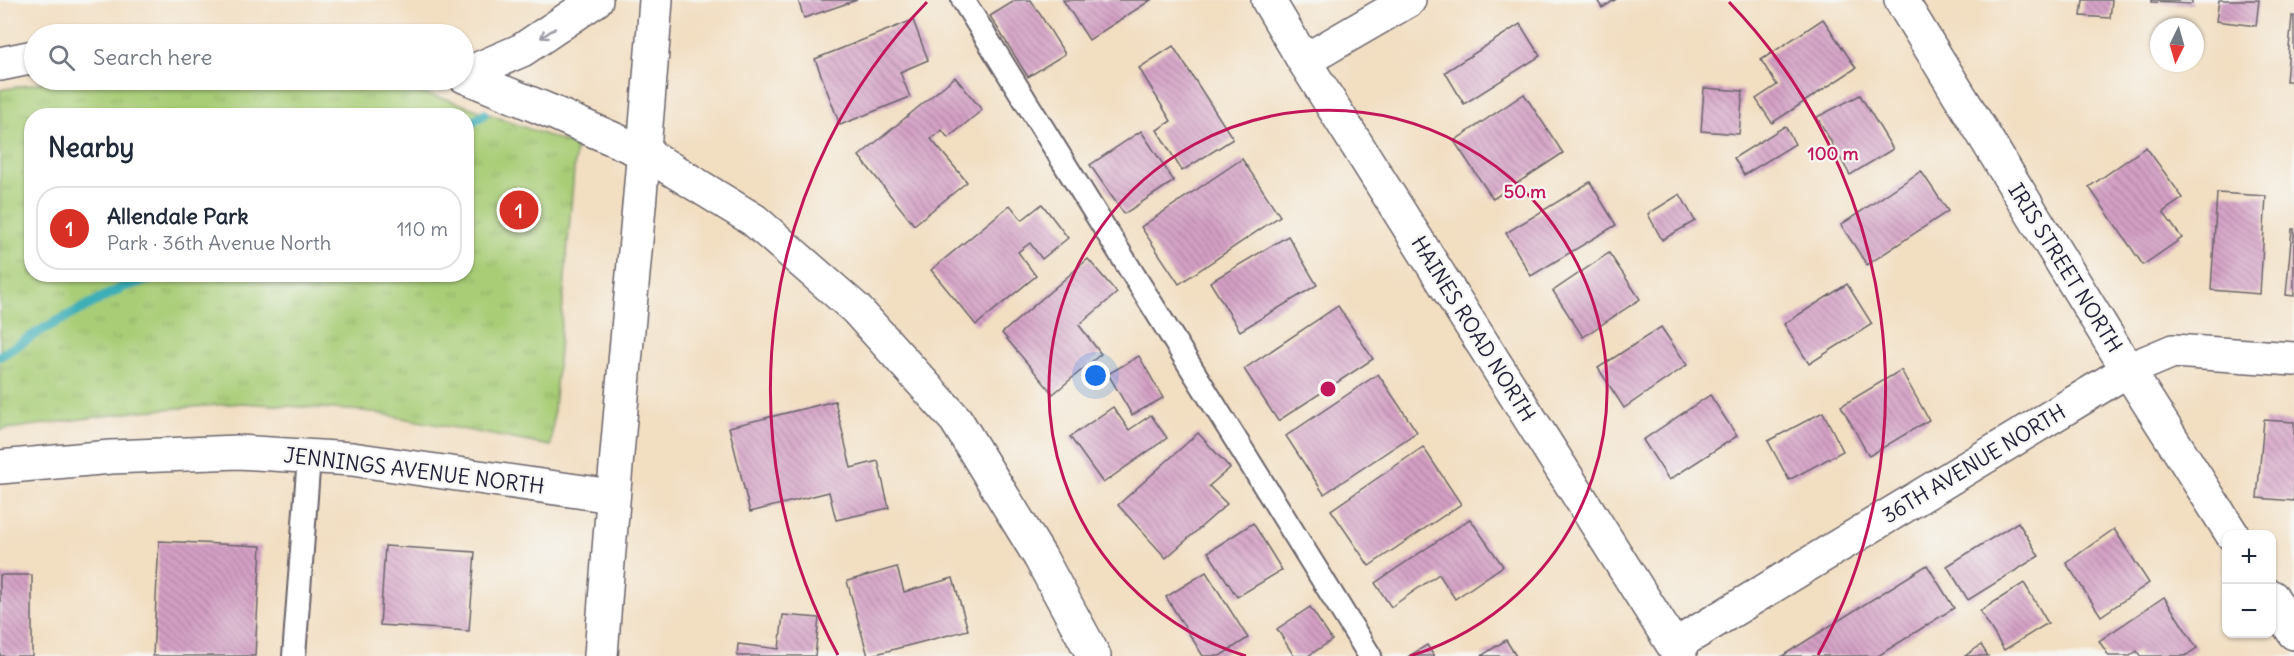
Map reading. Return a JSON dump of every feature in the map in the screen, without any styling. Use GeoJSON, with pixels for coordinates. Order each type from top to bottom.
{"type":"FeatureCollection","features":[{"type":"Feature","properties":{"kind":"street"},"geometry":{"type":"LineString","coordinates":[[474,71],[522,50],[596,0]]}},
{"type":"Feature","properties":{"kind":"street"},"geometry":{"type":"LineString","coordinates":[[601,656],[612,496],[645,153],[656,0]]}},
{"type":"Feature","properties":{"kind":"street","name":"HAINES ROAD NORTH"},"geometry":{"type":"LineString","coordinates":[[1268,0],[1304,61],[1677,651]]}},
{"type":"Feature","properties":{"kind":"street"},"geometry":{"type":"LineString","coordinates":[[1304,61],[1409,0]]}},
{"type":"Feature","properties":{"kind":"street","name":"IRIS STREET NORTH"},"geometry":{"type":"LineString","coordinates":[[1901,0],[2128,370],[2229,530]]}},
{"type":"Feature","properties":{"kind":"street"},"geometry":{"type":"LineString","coordinates":[[0,64],[24,59]]}},
{"type":"Feature","properties":{"kind":"street"},"geometry":{"type":"LineString","coordinates":[[474,79],[645,153],[754,220],[856,309],[956,420],[1040,557],[1094,656]]}},
{"type":"Feature","properties":{"kind":"street","name":"36TH AVENUE NORTH"},"geometry":{"type":"LineString","coordinates":[[1677,651],[2128,370],[2173,351],[2294,359]]}},
{"type":"Feature","properties":{"kind":"street","name":"JENNINGS AVENUE NORTH"},"geometry":{"type":"LineString","coordinates":[[0,467],[111,457],[238,452],[352,459],[612,496]]}},
{"type":"Feature","properties":{"kind":"street"},"geometry":{"type":"LineString","coordinates":[[2276,605],[2294,633]]}},
{"type":"Feature","properties":{"kind":"lane"},"geometry":{"type":"LineString","coordinates":[[963,0],[1370,656]]}},
{"type":"Feature","properties":{"kind":"lane"},"geometry":{"type":"LineString","coordinates":[[294,656],[309,457]]}},
{"type":"Feature","properties":{"kind":"green space"},"geometry":{"type":"Polygon","coordinates":[[[24,86],[24,90],[406,90],[447,99],[472,108],[24,108],[24,282],[474,282],[474,109],[576,146],[551,446],[365,411],[243,403],[142,411],[0,430],[0,90],[24,86]]]}},
{"type":"Feature","properties":{"kind":"building"},"geometry":{"type":"Polygon","coordinates":[[[798,0],[857,0],[804,18],[798,0]]]}},
{"type":"Feature","properties":{"kind":"building"},"geometry":{"type":"Polygon","coordinates":[[[1016,0],[1031,0],[1065,54],[1028,77],[990,16],[1016,0]]]}},
{"type":"Feature","properties":{"kind":"building"},"geometry":{"type":"Polygon","coordinates":[[[1063,0],[1151,0],[1089,40],[1063,0]]]}},
{"type":"Feature","properties":{"kind":"building"},"geometry":{"type":"Polygon","coordinates":[[[1597,0],[1615,0],[1602,8],[1597,0]]]}},
{"type":"Feature","properties":{"kind":"building"},"geometry":{"type":"Polygon","coordinates":[[[2083,0],[2112,0],[2110,18],[2081,16],[2083,0]]]}},
{"type":"Feature","properties":{"kind":"building"},"geometry":{"type":"Polygon","coordinates":[[[2151,0],[2192,0],[2192,4],[2151,2],[2151,0]]]}},
{"type":"Feature","properties":{"kind":"building"},"geometry":{"type":"Polygon","coordinates":[[[2219,0],[2259,0],[2256,26],[2216,21],[2219,0]]]}},
{"type":"Feature","properties":{"kind":"building"},"geometry":{"type":"Polygon","coordinates":[[[2292,16],[2294,16],[2294,81],[2286,81],[2292,16]]]}},
{"type":"Feature","properties":{"kind":"building"},"geometry":{"type":"Polygon","coordinates":[[[1823,19],[1856,68],[1772,123],[1756,99],[1777,85],[1761,60],[1823,19]]]}},
{"type":"Feature","properties":{"kind":"building"},"geometry":{"type":"Polygon","coordinates":[[[913,20],[928,60],[900,72],[910,97],[840,125],[815,59],[913,20]]]}},
{"type":"Feature","properties":{"kind":"building"},"geometry":{"type":"Polygon","coordinates":[[[1520,24],[1540,56],[1464,104],[1445,72],[1520,24]]]}},
{"type":"Feature","properties":{"kind":"building"},"geometry":{"type":"Polygon","coordinates":[[[1173,46],[1233,139],[1182,171],[1157,130],[1171,121],[1139,68],[1173,46]]]}},
{"type":"Feature","properties":{"kind":"building"},"geometry":{"type":"Polygon","coordinates":[[[955,77],[982,110],[948,138],[942,130],[931,139],[967,182],[914,225],[859,156],[955,77]]]}},
{"type":"Feature","properties":{"kind":"building"},"geometry":{"type":"Polygon","coordinates":[[[1704,88],[1743,91],[1739,134],[1701,131],[1704,88]]]}},
{"type":"Feature","properties":{"kind":"building"},"geometry":{"type":"Polygon","coordinates":[[[1524,94],[1563,153],[1493,199],[1454,141],[1524,94]]]}},
{"type":"Feature","properties":{"kind":"building"},"geometry":{"type":"Polygon","coordinates":[[[1860,95],[1893,149],[1850,175],[1817,117],[1860,95]]]}},
{"type":"Feature","properties":{"kind":"building"},"geometry":{"type":"Polygon","coordinates":[[[1785,126],[1795,144],[1744,175],[1734,158],[1785,126]]]}},
{"type":"Feature","properties":{"kind":"building"},"geometry":{"type":"Polygon","coordinates":[[[1141,131],[1174,181],[1124,214],[1090,165],[1141,131]]]}},
{"type":"Feature","properties":{"kind":"building"},"geometry":{"type":"Polygon","coordinates":[[[2146,147],[2183,198],[2163,212],[2182,238],[2143,265],[2089,187],[2146,147]]]}},
{"type":"Feature","properties":{"kind":"building"},"geometry":{"type":"Polygon","coordinates":[[[1242,159],[1280,216],[1179,284],[1141,227],[1242,159]]]}},
{"type":"Feature","properties":{"kind":"building"},"geometry":{"type":"Polygon","coordinates":[[[1921,171],[1948,211],[1867,265],[1841,225],[1921,171]]]}},
{"type":"Feature","properties":{"kind":"building"},"geometry":{"type":"Polygon","coordinates":[[[1590,182],[1616,225],[1531,276],[1506,233],[1590,182]]]}},
{"type":"Feature","properties":{"kind":"building"},"geometry":{"type":"Polygon","coordinates":[[[2217,193],[2266,196],[2260,294],[2211,290],[2217,193]]]}},
{"type":"Feature","properties":{"kind":"building"},"geometry":{"type":"Polygon","coordinates":[[[1680,194],[1695,221],[1662,240],[1648,214],[1680,194]]]}},
{"type":"Feature","properties":{"kind":"building"},"geometry":{"type":"Polygon","coordinates":[[[1042,204],[1068,238],[1042,259],[1030,243],[1018,252],[1036,276],[976,325],[931,270],[1010,205],[1022,220],[1042,204]]]}},
{"type":"Feature","properties":{"kind":"building"},"geometry":{"type":"Polygon","coordinates":[[[2292,229],[2294,229],[2294,296],[2286,295],[2292,229]]]}},
{"type":"Feature","properties":{"kind":"building"},"geometry":{"type":"Polygon","coordinates":[[[1288,236],[1317,285],[1240,331],[1210,282],[1288,236]]]}},
{"type":"Feature","properties":{"kind":"building"},"geometry":{"type":"Polygon","coordinates":[[[1609,253],[1640,299],[1583,337],[1553,291],[1609,253]]]}},
{"type":"Feature","properties":{"kind":"building"},"geometry":{"type":"Polygon","coordinates":[[[1088,259],[1117,293],[1079,325],[1101,354],[1053,394],[1002,333],[1088,259]]]}},
{"type":"Feature","properties":{"kind":"building"},"geometry":{"type":"Polygon","coordinates":[[[1847,284],[1872,324],[1809,364],[1784,324],[1847,284]]]}},
{"type":"Feature","properties":{"kind":"building"},"geometry":{"type":"Polygon","coordinates":[[[1338,306],[1373,359],[1278,421],[1244,369],[1338,306]]]}},
{"type":"Feature","properties":{"kind":"building"},"geometry":{"type":"Polygon","coordinates":[[[1661,327],[1687,365],[1624,408],[1598,368],[1661,327]]]}},
{"type":"Feature","properties":{"kind":"building"},"geometry":{"type":"Polygon","coordinates":[[[1139,356],[1163,398],[1132,415],[1108,374],[1139,356]]]}},
{"type":"Feature","properties":{"kind":"building"},"geometry":{"type":"Polygon","coordinates":[[[1901,370],[1929,420],[1869,456],[1841,406],[1901,370]]]}},
{"type":"Feature","properties":{"kind":"building"},"geometry":{"type":"Polygon","coordinates":[[[1378,374],[1417,432],[1324,494],[1286,436],[1378,374]]]}},
{"type":"Feature","properties":{"kind":"building"},"geometry":{"type":"Polygon","coordinates":[[[1710,395],[1737,436],[1669,480],[1643,440],[1710,395]]]}},
{"type":"Feature","properties":{"kind":"building"},"geometry":{"type":"Polygon","coordinates":[[[835,401],[851,468],[878,461],[889,508],[836,520],[829,492],[750,512],[729,427],[835,401]]]}},
{"type":"Feature","properties":{"kind":"building"},"geometry":{"type":"Polygon","coordinates":[[[1113,407],[1129,430],[1151,415],[1167,438],[1103,483],[1070,437],[1113,407]]]}},
{"type":"Feature","properties":{"kind":"building"},"geometry":{"type":"Polygon","coordinates":[[[1823,412],[1843,451],[1789,480],[1768,441],[1823,412]]]}},
{"type":"Feature","properties":{"kind":"building"},"geometry":{"type":"Polygon","coordinates":[[[2264,420],[2294,422],[2294,501],[2257,498],[2264,420]]]}},
{"type":"Feature","properties":{"kind":"building"},"geometry":{"type":"Polygon","coordinates":[[[1198,433],[1230,468],[1209,486],[1227,504],[1166,558],[1118,505],[1198,433]]]}},
{"type":"Feature","properties":{"kind":"building"},"geometry":{"type":"Polygon","coordinates":[[[1423,447],[1461,504],[1369,566],[1331,510],[1423,447]]]}},
{"type":"Feature","properties":{"kind":"building"},"geometry":{"type":"Polygon","coordinates":[[[1470,519],[1503,566],[1455,599],[1439,574],[1391,607],[1375,583],[1470,519]]]}},
{"type":"Feature","properties":{"kind":"building"},"geometry":{"type":"Polygon","coordinates":[[[2018,522],[2039,556],[1968,600],[1947,566],[2018,522]]]}},
{"type":"Feature","properties":{"kind":"building"},"geometry":{"type":"Polygon","coordinates":[[[1253,523],[1282,570],[1237,597],[1208,552],[1253,523]]]}},
{"type":"Feature","properties":{"kind":"building"},"geometry":{"type":"Polygon","coordinates":[[[2114,529],[2149,583],[2101,616],[2066,563],[2114,529]]]}},
{"type":"Feature","properties":{"kind":"building"},"geometry":{"type":"Polygon","coordinates":[[[159,541],[261,546],[255,656],[153,656],[159,541]]]}},
{"type":"Feature","properties":{"kind":"building"},"geometry":{"type":"Polygon","coordinates":[[[385,546],[475,552],[469,631],[380,625],[385,546]]]}},
{"type":"Feature","properties":{"kind":"building"},"geometry":{"type":"Polygon","coordinates":[[[1927,565],[1954,608],[1878,656],[1782,656],[1927,565]]]}},
{"type":"Feature","properties":{"kind":"building"},"geometry":{"type":"Polygon","coordinates":[[[897,567],[904,592],[953,578],[968,630],[868,656],[847,581],[897,567]]]}},
{"type":"Feature","properties":{"kind":"building"},"geometry":{"type":"Polygon","coordinates":[[[1206,572],[1248,638],[1220,656],[1203,656],[1166,597],[1206,572]]]}},
{"type":"Feature","properties":{"kind":"building"},"geometry":{"type":"Polygon","coordinates":[[[0,575],[32,575],[32,656],[0,656],[0,575]]]}},
{"type":"Feature","properties":{"kind":"building"},"geometry":{"type":"Polygon","coordinates":[[[2024,583],[2048,623],[2004,650],[1980,611],[2024,583]]]}},
{"type":"Feature","properties":{"kind":"building"},"geometry":{"type":"Polygon","coordinates":[[[2164,597],[2197,648],[2185,656],[2140,656],[2137,651],[2130,656],[2109,656],[2099,641],[2164,597]]]}},
{"type":"Feature","properties":{"kind":"building"},"geometry":{"type":"Polygon","coordinates":[[[1310,607],[1332,640],[1308,656],[1294,656],[1277,629],[1310,607]]]}},
{"type":"Feature","properties":{"kind":"building"},"geometry":{"type":"Polygon","coordinates":[[[783,615],[819,618],[815,656],[737,656],[738,644],[779,649],[783,615]]]}},
{"type":"Feature","properties":{"kind":"building"},"geometry":{"type":"Polygon","coordinates":[[[1506,640],[1516,656],[1481,656],[1506,640]]]}},
{"type":"Feature","properties":{"kind":"building"},"geometry":{"type":"Polygon","coordinates":[[[1427,645],[1434,656],[1409,656],[1427,645]]]}},
{"type":"Feature","properties":{"kind":"building"},"geometry":{"type":"Polygon","coordinates":[[[1981,645],[1988,656],[1965,656],[1981,645]]]}},
{"type":"Feature","properties":{"kind":"waterway"},"geometry":{"type":"LineString","coordinates":[[474,121],[484,114]]}},
{"type":"Feature","properties":{"kind":"waterway"},"geometry":{"type":"LineString","coordinates":[[0,356],[45,328],[123,287],[140,282]]}},
{"type":"Feature","properties":{"kind":"place","name":"Allendale Park"},"geometry":{"type":"Point","coordinates":[519,210]}}]}
